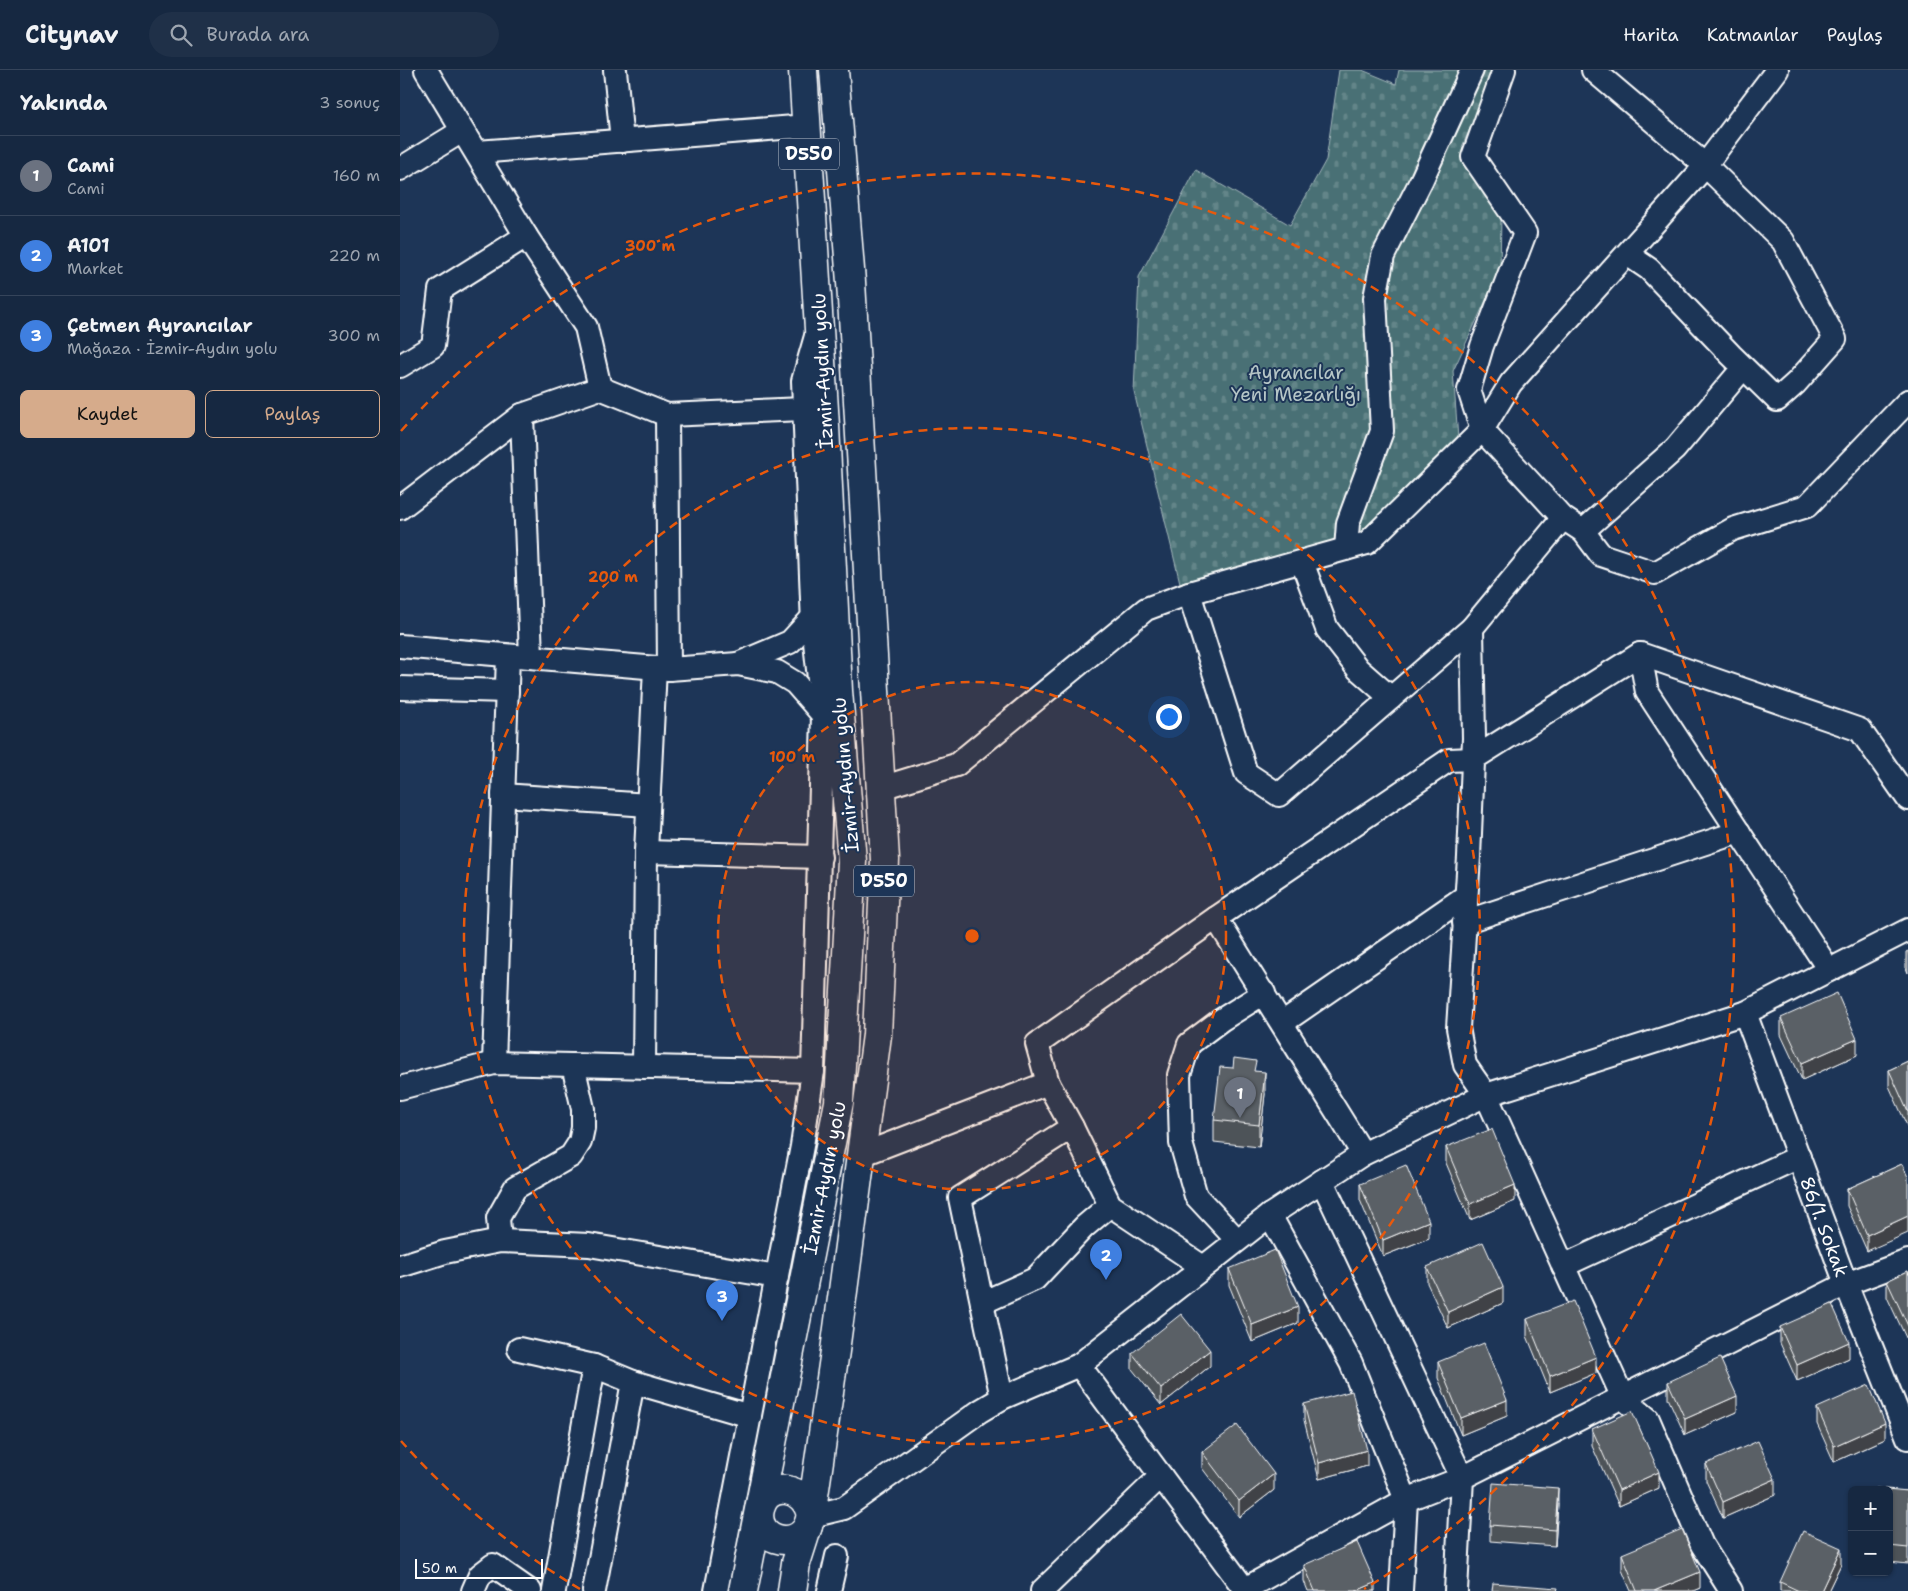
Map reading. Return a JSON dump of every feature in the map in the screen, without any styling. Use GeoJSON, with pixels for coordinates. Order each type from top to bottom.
{"type":"FeatureCollection","features":[{"type":"Feature","properties":{"kind":"highway","name":"İzmir-Aydın yolu"},"geometry":{"type":"LineString","coordinates":[[743,1591],[840,1102],[852,861],[838,691],[819,325],[803,70]]}},
{"type":"Feature","properties":{"kind":"highway","name":"İzmir-Aydın yolu"},"geometry":{"type":"LineString","coordinates":[[792,1591],[796,1563],[809,1521],[835,1351],[877,1035],[885,860],[851,282],[834,70]]}},
{"type":"Feature","properties":{"kind":"highway"},"geometry":{"type":"LineString","coordinates":[[838,691],[823,715],[843,750]]}},
{"type":"Feature","properties":{"kind":"highway"},"geometry":{"type":"LineString","coordinates":[[784,1489],[799,1494],[809,1507],[809,1521],[799,1537],[782,1541],[774,1539],[762,1527],[759,1519],[760,1510],[768,1496],[775,1491],[784,1489]]}},
{"type":"Feature","properties":{"kind":"street"},"geometry":{"type":"LineString","coordinates":[[426,70],[526,236],[586,327],[600,388]]}},
{"type":"Feature","properties":{"kind":"street"},"geometry":{"type":"LineString","coordinates":[[615,70],[622,141]]}},
{"type":"Feature","properties":{"kind":"street"},"geometry":{"type":"LineString","coordinates":[[1346,549],[1348,523],[1382,431],[1375,298],[1382,256],[1422,179],[1472,70]]}},
{"type":"Feature","properties":{"kind":"street"},"geometry":{"type":"LineString","coordinates":[[1504,70],[1473,157],[1525,233],[1482,346],[1469,390],[1482,430],[1563,518],[1582,530],[1601,555],[1655,573],[1733,529],[1807,506],[1908,401]]}},
{"type":"Feature","properties":{"kind":"street"},"geometry":{"type":"LineString","coordinates":[[1593,70],[1705,165],[1783,241],[1835,339],[1777,400],[1743,368],[1649,269],[1627,254]]}},
{"type":"Feature","properties":{"kind":"street"},"geometry":{"type":"LineString","coordinates":[[881,788],[956,765],[1146,609],[1189,593],[1367,544],[1482,430],[1511,383],[1705,165],[1777,70]]}},
{"type":"Feature","properties":{"kind":"street"},"geometry":{"type":"LineString","coordinates":[[476,152],[807,126]]}},
{"type":"Feature","properties":{"kind":"street"},"geometry":{"type":"LineString","coordinates":[[400,170],[462,130]]}},
{"type":"Feature","properties":{"kind":"street"},"geometry":{"type":"LineString","coordinates":[[400,366],[433,346],[440,290],[526,236]]}},
{"type":"Feature","properties":{"kind":"street"},"geometry":{"type":"LineString","coordinates":[[716,1591],[802,1146],[813,1071],[823,715],[812,617],[803,381],[819,325]]}},
{"type":"Feature","properties":{"kind":"street"},"geometry":{"type":"LineString","coordinates":[[1582,530],[1675,449],[1743,368]]}},
{"type":"Feature","properties":{"kind":"street"},"geometry":{"type":"LineString","coordinates":[[400,508],[522,415],[600,388],[667,415],[804,409]]}},
{"type":"Feature","properties":{"kind":"street"},"geometry":{"type":"LineString","coordinates":[[522,415],[531,657]]}},
{"type":"Feature","properties":{"kind":"street"},"geometry":{"type":"LineString","coordinates":[[644,1067],[646,852],[648,805],[662,669],[667,415]]}},
{"type":"Feature","properties":{"kind":"street"},"geometry":{"type":"LineString","coordinates":[[1189,593],[1246,773],[1279,795],[1472,628],[1563,518]]}},
{"type":"Feature","properties":{"kind":"street"},"geometry":{"type":"LineString","coordinates":[[1302,562],[1328,629],[1358,669],[1391,698]]}},
{"type":"Feature","properties":{"kind":"street"},"geometry":{"type":"LineString","coordinates":[[738,664],[790,642],[812,617]]}},
{"type":"Feature","properties":{"kind":"street"},"geometry":{"type":"LineString","coordinates":[[1472,628],[1473,759],[1458,1028],[1465,1065],[1486,1096],[1623,1398],[1648,1419],[1702,1545],[1731,1591]]}},
{"type":"Feature","properties":{"kind":"street"},"geometry":{"type":"LineString","coordinates":[[400,646],[662,669],[738,664],[776,672],[795,683],[823,715]]}},
{"type":"Feature","properties":{"kind":"street"},"geometry":{"type":"LineString","coordinates":[[1203,1267],[1110,1205],[1048,1082],[1037,1044],[1216,918],[1449,760],[1473,759],[1640,654]]}},
{"type":"Feature","properties":{"kind":"street"},"geometry":{"type":"LineString","coordinates":[[1640,654],[1860,730],[1908,799]]}},
{"type":"Feature","properties":{"kind":"street"},"geometry":{"type":"LineString","coordinates":[[1640,654],[1647,692],[1829,970]]}},
{"type":"Feature","properties":{"kind":"street"},"geometry":{"type":"LineString","coordinates":[[494,1063],[508,656]]}},
{"type":"Feature","properties":{"kind":"street"},"geometry":{"type":"LineString","coordinates":[[400,688],[507,691]]}},
{"type":"Feature","properties":{"kind":"street"},"geometry":{"type":"LineString","coordinates":[[503,795],[648,805]]}},
{"type":"Feature","properties":{"kind":"street"},"geometry":{"type":"LineString","coordinates":[[1464,922],[1739,832]]}},
{"type":"Feature","properties":{"kind":"street"},"geometry":{"type":"LineString","coordinates":[[646,852],[820,857]]}},
{"type":"Feature","properties":{"kind":"street"},"geometry":{"type":"LineString","coordinates":[[1282,1023],[1466,896]]}},
{"type":"Feature","properties":{"kind":"street"},"geometry":{"type":"LineString","coordinates":[[1216,918],[1363,1154]]}},
{"type":"Feature","properties":{"kind":"street"},"geometry":{"type":"LineString","coordinates":[[809,1521],[844,1508],[980,1411],[1002,1398],[1079,1365],[1270,1215],[1363,1154],[1486,1096],[1745,1013],[1908,930]]}},
{"type":"Feature","properties":{"kind":"street"},"geometry":{"type":"LineString","coordinates":[[1237,1240],[1196,1196],[1181,1143],[1179,1075],[1189,1044],[1221,1020],[1264,994]]}},
{"type":"Feature","properties":{"kind":"street","name":"86/1. Sokak"},"geometry":{"type":"LineString","coordinates":[[1745,1013],[1846,1284],[1908,1438]]}},
{"type":"Feature","properties":{"kind":"street"},"geometry":{"type":"LineString","coordinates":[[400,1088],[494,1063],[813,1071]]}},
{"type":"Feature","properties":{"kind":"street"},"geometry":{"type":"LineString","coordinates":[[500,1241],[498,1218],[515,1188],[571,1156],[580,1142],[583,1128],[583,1110],[573,1065]]}},
{"type":"Feature","properties":{"kind":"street"},"geometry":{"type":"LineString","coordinates":[[861,1156],[1048,1082]]}},
{"type":"Feature","properties":{"kind":"street"},"geometry":{"type":"LineString","coordinates":[[1002,1398],[960,1198],[1072,1127]]}},
{"type":"Feature","properties":{"kind":"street"},"geometry":{"type":"LineString","coordinates":[[1563,1266],[1799,1157]]}},
{"type":"Feature","properties":{"kind":"street"},"geometry":{"type":"LineString","coordinates":[[1322,1181],[1462,1478],[1456,1591]]}},
{"type":"Feature","properties":{"kind":"street"},"geometry":{"type":"LineString","coordinates":[[982,1303],[1035,1279],[1084,1227],[1110,1205]]}},
{"type":"Feature","properties":{"kind":"street"},"geometry":{"type":"LineString","coordinates":[[1270,1215],[1351,1363],[1406,1500],[1401,1591]]}},
{"type":"Feature","properties":{"kind":"street"},"geometry":{"type":"LineString","coordinates":[[400,1266],[445,1252],[500,1241],[589,1245],[777,1277]]}},
{"type":"Feature","properties":{"kind":"street"},"geometry":{"type":"LineString","coordinates":[[1079,1365],[1245,1590],[1406,1500],[1462,1478],[1846,1284],[1908,1261]]}},
{"type":"Feature","properties":{"kind":"street"},"geometry":{"type":"LineString","coordinates":[[519,1349],[594,1366],[634,1382],[750,1416]]}},
{"type":"Feature","properties":{"kind":"street"},"geometry":{"type":"LineString","coordinates":[[554,1591],[594,1366]]}},
{"type":"Feature","properties":{"kind":"street"},"geometry":{"type":"LineString","coordinates":[[594,1591],[634,1382]]}},
{"type":"Feature","properties":{"kind":"street"},"geometry":{"type":"LineString","coordinates":[[1042,1591],[1161,1476]]}},
{"type":"Feature","properties":{"kind":"street"},"geometry":{"type":"LineString","coordinates":[[829,1591],[837,1556]]}},
{"type":"Feature","properties":{"kind":"street"},"geometry":{"type":"LineString","coordinates":[[474,1591],[480,1575],[492,1565],[530,1591]]}},
{"type":"Feature","properties":{"kind":"green space","name":"Ayrancılar Yeni Mezarlığı"},"geometry":{"type":"Polygon","coordinates":[[[1339,70],[1362,70],[1396,84],[1399,70],[1495,70],[1462,147],[1501,218],[1500,270],[1453,371],[1458,439],[1371,532],[1181,587],[1134,392],[1139,277],[1196,170],[1290,225],[1326,160],[1339,70]]]}},
{"type":"Feature","properties":{"kind":"building"},"geometry":{"type":"Polygon","coordinates":[[[1837,993],[1857,1039],[1802,1063],[1781,1018],[1837,993]]]}},
{"type":"Feature","properties":{"kind":"building"},"geometry":{"type":"Polygon","coordinates":[[[1234,1058],[1256,1061],[1254,1071],[1265,1072],[1259,1125],[1214,1120],[1220,1067],[1233,1068],[1234,1058]]]}},
{"type":"Feature","properties":{"kind":"building"},"geometry":{"type":"Polygon","coordinates":[[[1908,1061],[1908,1112],[1889,1070],[1908,1061]]]}},
{"type":"Feature","properties":{"kind":"building"},"geometry":{"type":"Polygon","coordinates":[[[1492,1129],[1515,1185],[1470,1204],[1446,1147],[1492,1129]]]}},
{"type":"Feature","properties":{"kind":"building"},"geometry":{"type":"Polygon","coordinates":[[[1902,1164],[1908,1177],[1908,1216],[1867,1235],[1847,1189],[1902,1164]]]}},
{"type":"Feature","properties":{"kind":"building"},"geometry":{"type":"Polygon","coordinates":[[[1406,1165],[1429,1221],[1383,1240],[1360,1184],[1406,1165]]]}},
{"type":"Feature","properties":{"kind":"building"},"geometry":{"type":"Polygon","coordinates":[[[1483,1242],[1503,1287],[1448,1312],[1427,1267],[1483,1242]]]}},
{"type":"Feature","properties":{"kind":"building"},"geometry":{"type":"Polygon","coordinates":[[[1275,1250],[1298,1307],[1252,1325],[1229,1269],[1275,1250]]]}},
{"type":"Feature","properties":{"kind":"building"},"geometry":{"type":"Polygon","coordinates":[[[1908,1271],[1908,1326],[1887,1281],[1908,1271]]]}},
{"type":"Feature","properties":{"kind":"building"},"geometry":{"type":"Polygon","coordinates":[[[1573,1301],[1596,1357],[1550,1376],[1527,1319],[1573,1301]]]}},
{"type":"Feature","properties":{"kind":"building"},"geometry":{"type":"Polygon","coordinates":[[[1832,1304],[1849,1342],[1797,1365],[1780,1327],[1832,1304]]]}},
{"type":"Feature","properties":{"kind":"building"},"geometry":{"type":"Polygon","coordinates":[[[1181,1314],[1210,1350],[1161,1389],[1132,1353],[1181,1314]]]}},
{"type":"Feature","properties":{"kind":"building"},"geometry":{"type":"Polygon","coordinates":[[[1484,1343],[1507,1400],[1461,1418],[1438,1362],[1484,1343]]]}},
{"type":"Feature","properties":{"kind":"building"},"geometry":{"type":"Polygon","coordinates":[[[1720,1358],[1737,1396],[1685,1419],[1668,1382],[1720,1358]]]}},
{"type":"Feature","properties":{"kind":"building"},"geometry":{"type":"Polygon","coordinates":[[[1869,1385],[1885,1423],[1834,1446],[1817,1408],[1869,1385]]]}},
{"type":"Feature","properties":{"kind":"building"},"geometry":{"type":"Polygon","coordinates":[[[1352,1391],[1367,1450],[1319,1463],[1304,1404],[1352,1391]]]}},
{"type":"Feature","properties":{"kind":"building"},"geometry":{"type":"Polygon","coordinates":[[[1632,1411],[1659,1472],[1619,1490],[1592,1429],[1632,1411]]]}},
{"type":"Feature","properties":{"kind":"building"},"geometry":{"type":"Polygon","coordinates":[[[1237,1425],[1274,1474],[1239,1501],[1202,1452],[1237,1425]]]}},
{"type":"Feature","properties":{"kind":"building"},"geometry":{"type":"Polygon","coordinates":[[[1758,1441],[1775,1479],[1723,1502],[1706,1464],[1758,1441]]]}},
{"type":"Feature","properties":{"kind":"building"},"geometry":{"type":"Polygon","coordinates":[[[1493,1483],[1558,1488],[1555,1530],[1490,1525],[1493,1483]]]}},
{"type":"Feature","properties":{"kind":"building"},"geometry":{"type":"Polygon","coordinates":[[[1893,1490],[1908,1491],[1908,1548],[1893,1546],[1893,1490]]]}},
{"type":"Feature","properties":{"kind":"building"},"geometry":{"type":"Polygon","coordinates":[[[1682,1529],[1700,1572],[1654,1591],[1637,1591],[1622,1554],[1682,1529]]]}},
{"type":"Feature","properties":{"kind":"building"},"geometry":{"type":"Polygon","coordinates":[[[1803,1531],[1841,1548],[1821,1591],[1799,1591],[1780,1582],[1803,1531]]]}},
{"type":"Feature","properties":{"kind":"building"},"geometry":{"type":"Polygon","coordinates":[[[1357,1542],[1375,1583],[1356,1591],[1315,1591],[1304,1565],[1357,1542]]]}},
{"type":"Feature","properties":{"kind":"building"},"geometry":{"type":"Polygon","coordinates":[[[1493,1583],[1558,1588],[1557,1591],[1492,1591],[1493,1583]]]}},
{"type":"Feature","properties":{"kind":"place","name":"Cami"},"geometry":{"type":"Point","coordinates":[1240,1118]}},
{"type":"Feature","properties":{"kind":"place","name":"A101"},"geometry":{"type":"Point","coordinates":[1106,1280]}},
{"type":"Feature","properties":{"kind":"place","name":"Çetmen Ayrancılar"},"geometry":{"type":"Point","coordinates":[722,1321]}}]}
